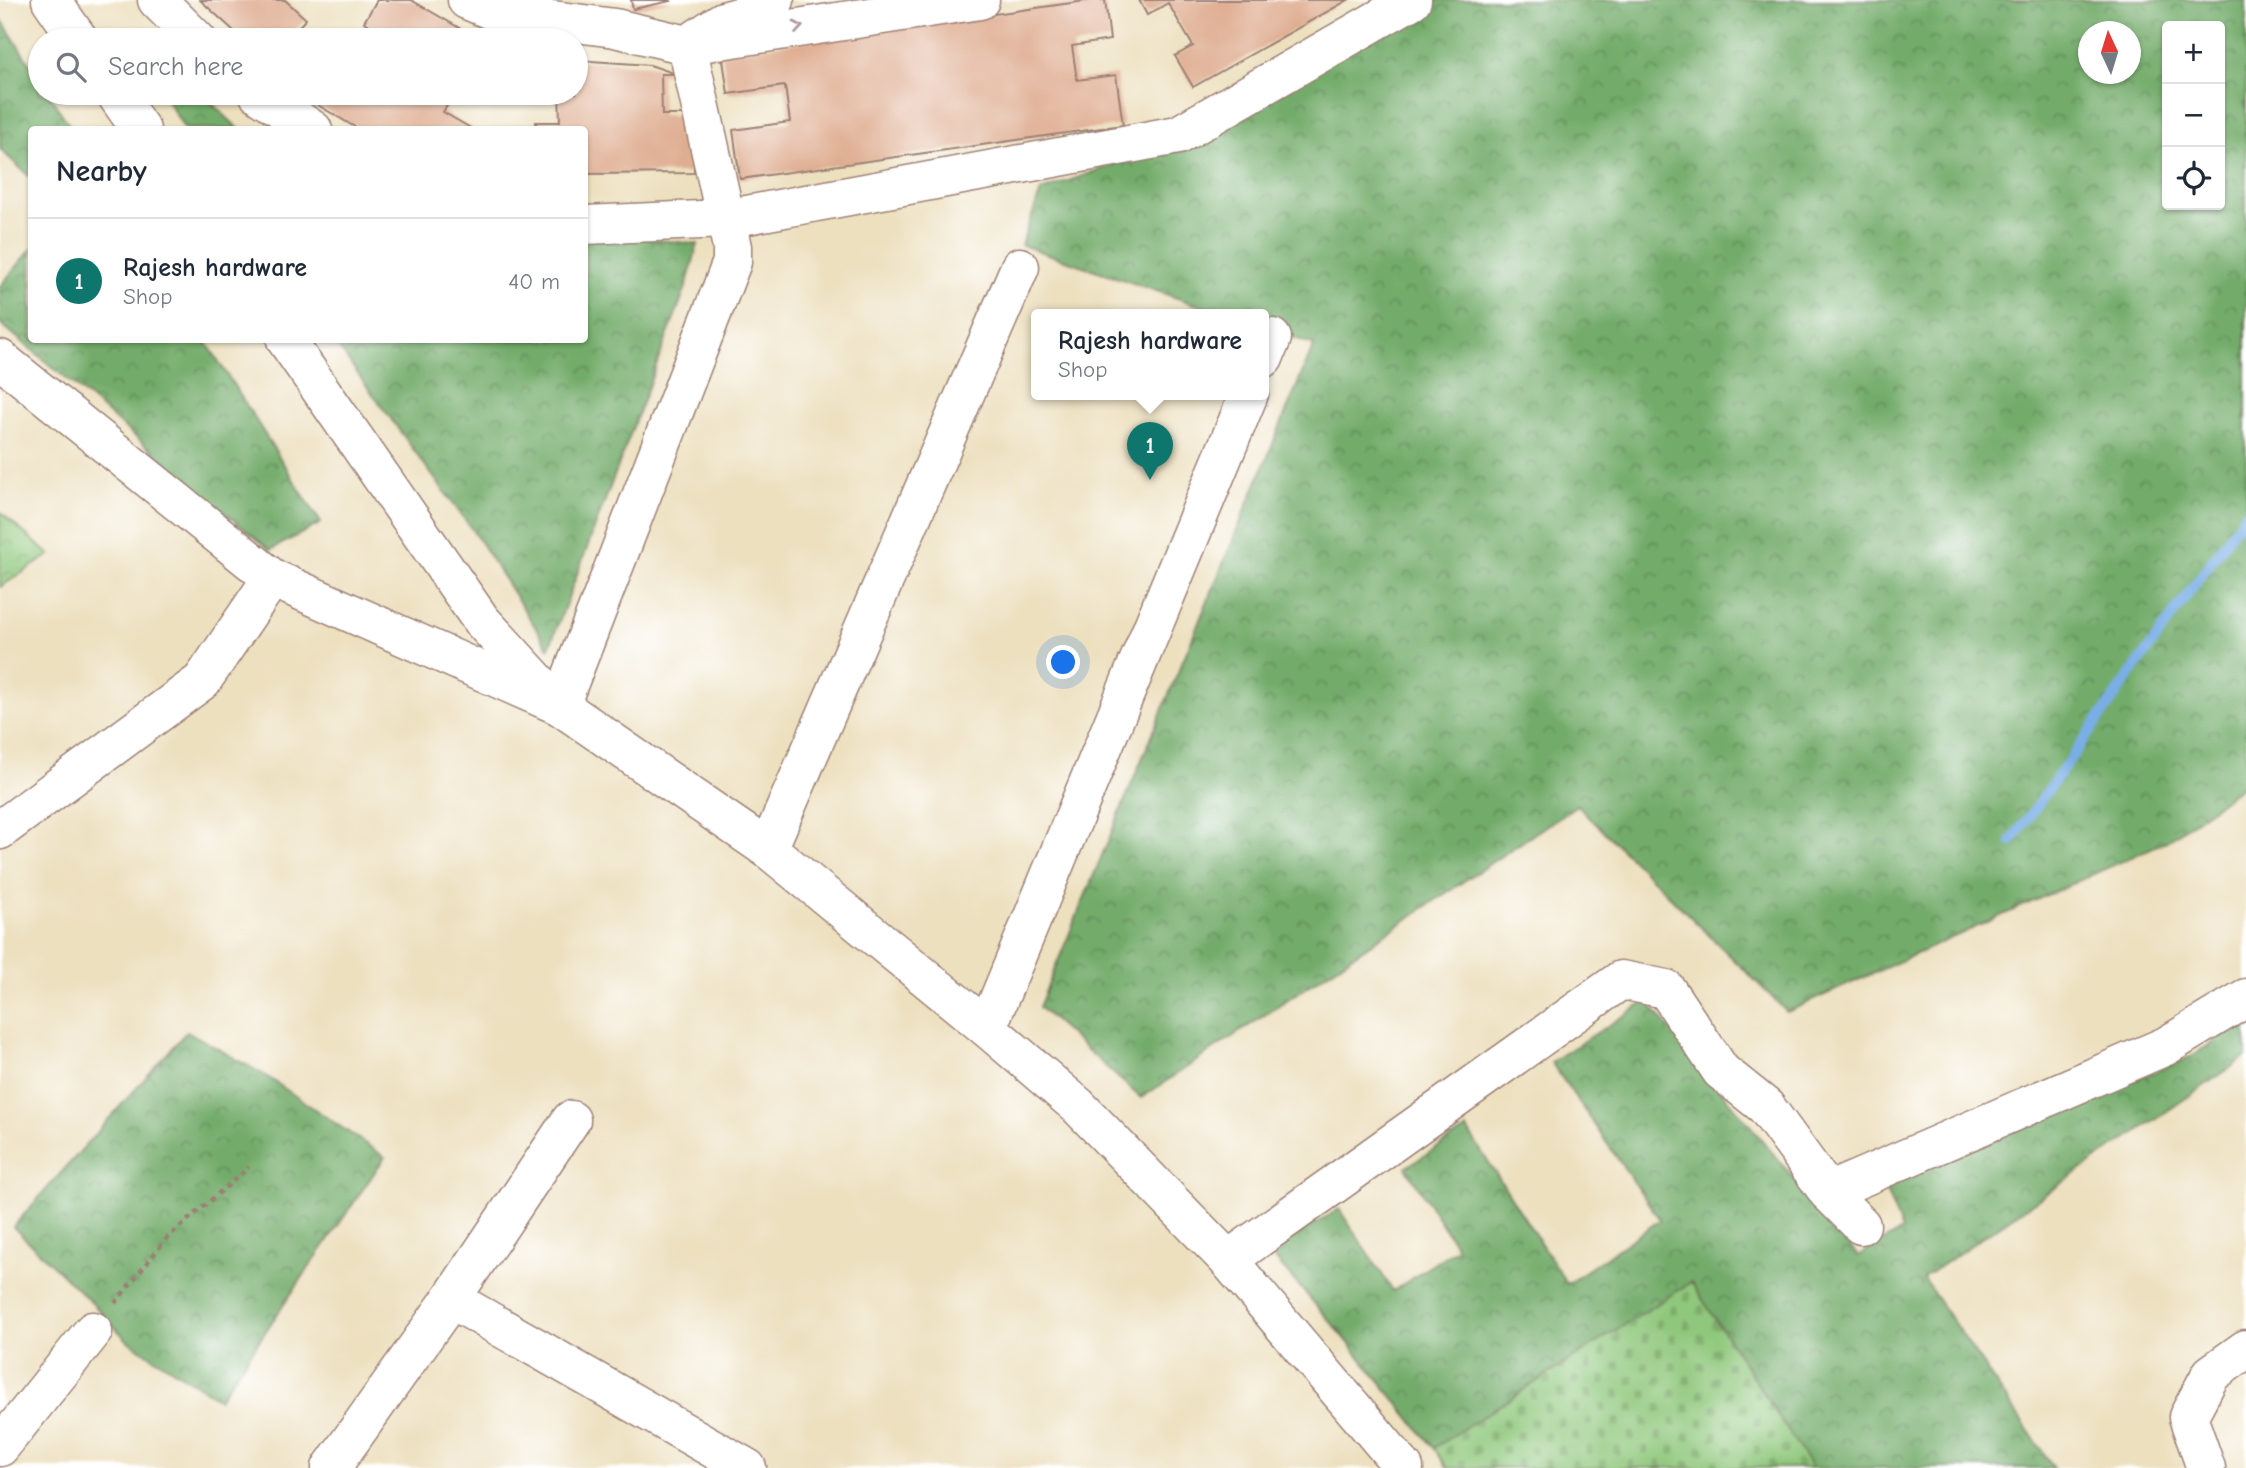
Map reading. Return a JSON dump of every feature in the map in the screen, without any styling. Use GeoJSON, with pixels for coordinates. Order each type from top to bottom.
{"type":"FeatureCollection","features":[{"type":"Feature","properties":{"kind":"street"},"geometry":{"type":"LineString","coordinates":[[51,0],[71,28]]}},
{"type":"Feature","properties":{"kind":"street"},"geometry":{"type":"LineString","coordinates":[[158,0],[185,28]]}},
{"type":"Feature","properties":{"kind":"street"},"geometry":{"type":"LineString","coordinates":[[467,0],[498,13],[610,14],[687,45],[980,0]]}},
{"type":"Feature","properties":{"kind":"street"},"geometry":{"type":"LineString","coordinates":[[687,45],[723,21],[771,8],[775,0]]}},
{"type":"Feature","properties":{"kind":"street"},"geometry":{"type":"LineString","coordinates":[[588,225],[725,219],[1178,135],[1412,0]]}},
{"type":"Feature","properties":{"kind":"street"},"geometry":{"type":"LineString","coordinates":[[560,706],[732,262],[732,247],[687,45]]}},
{"type":"Feature","properties":{"kind":"street"},"geometry":{"type":"LineString","coordinates":[[123,105],[138,126]]}},
{"type":"Feature","properties":{"kind":"street"},"geometry":{"type":"LineString","coordinates":[[276,105],[307,126]]}},
{"type":"Feature","properties":{"kind":"street"},"geometry":{"type":"LineString","coordinates":[[768,849],[1020,267]]}},
{"type":"Feature","properties":{"kind":"street"},"geometry":{"type":"LineString","coordinates":[[288,343],[481,620],[560,706]]}},
{"type":"Feature","properties":{"kind":"street"},"geometry":{"type":"LineString","coordinates":[[0,359],[272,578],[560,706],[768,849],[1078,1106],[1228,1260],[1404,1468]]}},
{"type":"Feature","properties":{"kind":"street"},"geometry":{"type":"LineString","coordinates":[[987,1028],[1247,400]]}},
{"type":"Feature","properties":{"kind":"street"},"geometry":{"type":"LineString","coordinates":[[0,830],[202,681],[272,578]]}},
{"type":"Feature","properties":{"kind":"street"},"geometry":{"type":"LineString","coordinates":[[1228,1260],[1621,979],[1666,989],[1721,1071],[1766,1107],[1828,1192],[1861,1225]]}},
{"type":"Feature","properties":{"kind":"street"},"geometry":{"type":"LineString","coordinates":[[1828,1192],[2166,1046],[2246,998]]}},
{"type":"Feature","properties":{"kind":"street"},"geometry":{"type":"LineString","coordinates":[[331,1468],[451,1299],[571,1120]]}},
{"type":"Feature","properties":{"kind":"street"},"geometry":{"type":"LineString","coordinates":[[451,1299],[747,1468]]}},
{"type":"Feature","properties":{"kind":"street"},"geometry":{"type":"LineString","coordinates":[[0,1447],[93,1331]]}},
{"type":"Feature","properties":{"kind":"street"},"geometry":{"type":"LineString","coordinates":[[2206,1468],[2188,1417],[2211,1374],[2246,1349]]}},
{"type":"Feature","properties":{"kind":"path"},"geometry":{"type":"LineString","coordinates":[[93,1331],[167,1238],[249,1167]]}},
{"type":"Feature","properties":{"kind":"green space"},"geometry":{"type":"Polygon","coordinates":[[[1438,0],[2246,0],[2246,783],[2167,841],[1787,1012],[1577,805],[1141,1098],[1039,1007],[1314,345],[1269,329],[1269,309],[1209,309],[1021,245],[1041,191],[1199,133],[1438,0]]]}},
{"type":"Feature","properties":{"kind":"green space"},"geometry":{"type":"Polygon","coordinates":[[[0,17],[28,61],[28,105],[56,105],[70,126],[28,126],[28,175],[0,149],[0,17]]]}},
{"type":"Feature","properties":{"kind":"green space"},"geometry":{"type":"Polygon","coordinates":[[[170,105],[214,105],[236,126],[183,126],[170,105]]]}},
{"type":"Feature","properties":{"kind":"green space"},"geometry":{"type":"Polygon","coordinates":[[[588,233],[698,244],[686,287],[549,648],[471,528],[335,343],[588,343],[588,233]]]}},
{"type":"Feature","properties":{"kind":"green space"},"geometry":{"type":"Polygon","coordinates":[[[28,253],[28,343],[207,343],[321,523],[270,550],[0,323],[0,286],[28,253]]]}},
{"type":"Feature","properties":{"kind":"green space"},"geometry":{"type":"Polygon","coordinates":[[[0,512],[50,555],[0,587],[0,512]]]}},
{"type":"Feature","properties":{"kind":"green space"},"geometry":{"type":"Polygon","coordinates":[[[1647,1001],[1858,1256],[1902,1230],[1883,1183],[2188,1058],[2246,1022],[2246,1057],[1923,1278],[2054,1468],[1812,1468],[1691,1282],[1434,1448],[1344,1337],[1269,1252],[1339,1209],[1393,1291],[1457,1248],[1406,1167],[1467,1129],[1567,1284],[1660,1220],[1551,1062],[1647,1001]]]}},
{"type":"Feature","properties":{"kind":"green space"},"geometry":{"type":"Polygon","coordinates":[[[187,1031],[266,1076],[385,1157],[219,1399],[128,1341],[13,1227],[187,1031]]]}},
{"type":"Feature","properties":{"kind":"green space"},"geometry":{"type":"Polygon","coordinates":[[[1691,1282],[1812,1468],[1448,1468],[1434,1448],[1691,1282]]]}},
{"type":"Feature","properties":{"kind":"building"},"geometry":{"type":"Polygon","coordinates":[[[200,0],[285,0],[306,19],[297,28],[231,28],[200,0]]]}},
{"type":"Feature","properties":{"kind":"building"},"geometry":{"type":"Polygon","coordinates":[[[377,0],[411,0],[459,28],[373,28],[364,22],[377,0]]]}},
{"type":"Feature","properties":{"kind":"building"},"geometry":{"type":"Polygon","coordinates":[[[631,0],[670,0],[671,1],[633,9],[631,0]]]}},
{"type":"Feature","properties":{"kind":"building"},"geometry":{"type":"Polygon","coordinates":[[[1105,0],[1110,40],[1072,46],[1077,80],[1116,75],[1123,125],[740,179],[733,130],[790,122],[785,86],[728,94],[722,53],[1105,0]]]}},
{"type":"Feature","properties":{"kind":"building"},"geometry":{"type":"Polygon","coordinates":[[[1139,0],[1348,0],[1193,87],[1175,56],[1193,46],[1168,3],[1147,15],[1139,0]]]}},
{"type":"Feature","properties":{"kind":"building"},"geometry":{"type":"Polygon","coordinates":[[[588,61],[650,65],[676,74],[661,74],[662,115],[694,115],[694,173],[588,174],[588,126],[536,126],[536,122],[560,122],[559,105],[588,105],[588,61]]]}},
{"type":"Feature","properties":{"kind":"building"},"geometry":{"type":"Polygon","coordinates":[[[318,105],[447,105],[443,112],[467,126],[353,126],[318,105]]]}},
{"type":"Feature","properties":{"kind":"waterway"},"geometry":{"type":"LineString","coordinates":[[2011,842],[2246,513]]}},
{"type":"Feature","properties":{"kind":"place","name":"Rajesh hardware"},"geometry":{"type":"Point","coordinates":[1150,480]}}]}
